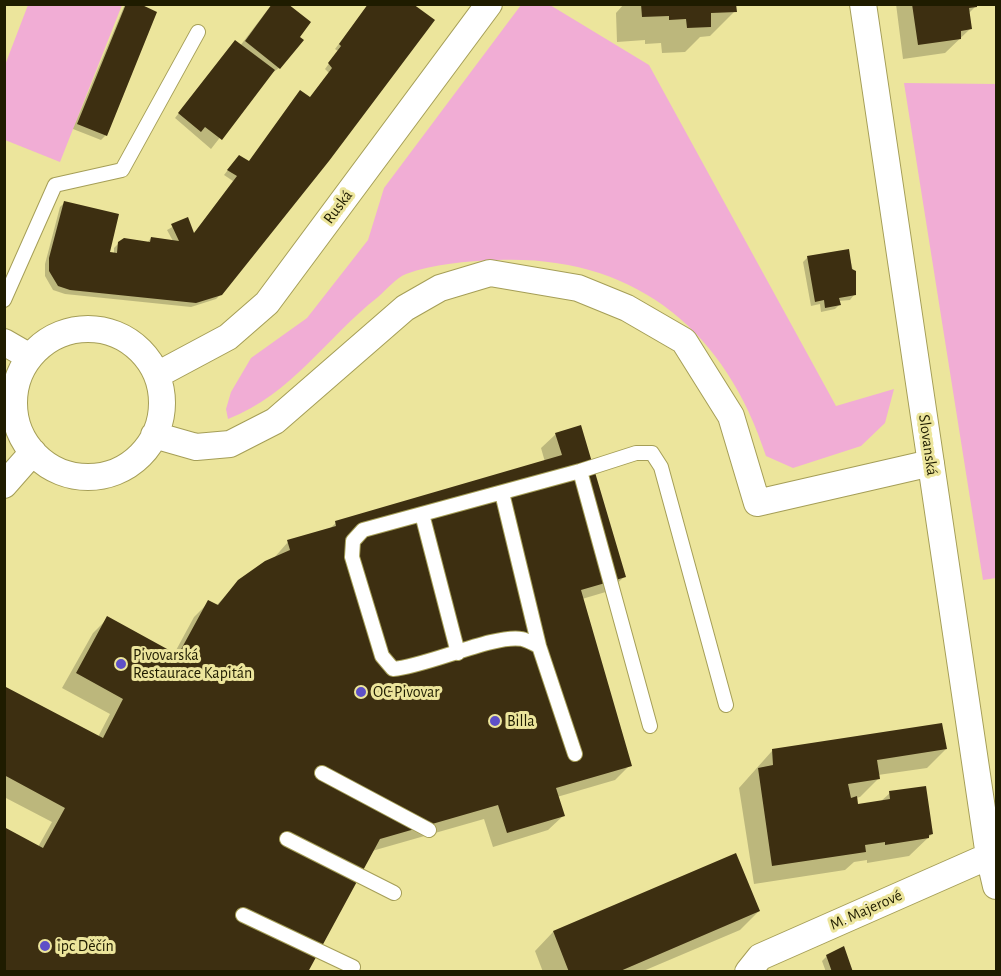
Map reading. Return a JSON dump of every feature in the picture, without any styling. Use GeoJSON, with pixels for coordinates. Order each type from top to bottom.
{"type":"FeatureCollection","features":[{"type":"Feature","properties":{"kind":"street","name":"Ruská"},"geometry":{"type":"LineString","coordinates":[[157,375],[228,337],[267,303],[489,4]]}},
{"type":"Feature","properties":{"kind":"street","name":"Slovanská"},"geometry":{"type":"LineString","coordinates":[[863,4],[989,856],[996,886]]}},
{"type":"Feature","properties":{"kind":"street"},"geometry":{"type":"LineString","coordinates":[[154,435],[196,447],[231,444],[275,421],[405,308],[440,288],[490,273],[579,288],[627,308],[684,341],[731,416],[757,503],[931,463]]}},
{"type":"Feature","properties":{"kind":"street"},"geometry":{"type":"LineString","coordinates":[[98,329],[123,337],[143,353],[157,375],[162,395],[161,416],[154,435],[143,452],[127,465],[108,474],[88,476],[68,474],[49,466],[33,452],[21,435],[15,415],[14,395],[19,375],[30,357],[49,339],[73,330],[98,329]]}},
{"type":"Feature","properties":{"kind":"street"},"geometry":{"type":"LineString","coordinates":[[4,342],[30,357]]}},
{"type":"Feature","properties":{"kind":"street"},"geometry":{"type":"LineString","coordinates":[[4,485],[33,452]]}},
{"type":"Feature","properties":{"kind":"street","name":"M. Majerové"},"geometry":{"type":"LineString","coordinates":[[748,972],[760,957],[989,856]]}},
{"type":"Feature","properties":{"kind":"lane"},"geometry":{"type":"LineString","coordinates":[[4,300],[55,185],[122,170],[198,32]]}},
{"type":"Feature","properties":{"kind":"lane"},"geometry":{"type":"LineString","coordinates":[[539,646],[521,639],[497,641],[412,668],[393,669],[382,656],[352,557],[353,541],[363,530],[580,471],[636,453],[652,453],[661,467],[726,705]]}},
{"type":"Feature","properties":{"kind":"lane"},"geometry":{"type":"LineString","coordinates":[[580,471],[650,726]]}},
{"type":"Feature","properties":{"kind":"lane"},"geometry":{"type":"LineString","coordinates":[[502,493],[539,646],[575,754]]}},
{"type":"Feature","properties":{"kind":"lane"},"geometry":{"type":"LineString","coordinates":[[422,514],[458,653]]}},
{"type":"Feature","properties":{"kind":"lane"},"geometry":{"type":"LineString","coordinates":[[322,772],[429,830]]}},
{"type":"Feature","properties":{"kind":"lane"},"geometry":{"type":"LineString","coordinates":[[287,839],[394,893]]}},
{"type":"Feature","properties":{"kind":"lane"},"geometry":{"type":"LineString","coordinates":[[243,915],[353,968]]}},
{"type":"Feature","properties":{"kind":"shaded area"},"geometry":{"type":"Polygon","coordinates":[[[28,5],[122,5],[60,162],[5,140],[5,65],[28,5]]]}},
{"type":"Feature","properties":{"kind":"shaded area"},"geometry":{"type":"Polygon","coordinates":[[[521,5],[550,5],[649,65],[836,406],[894,389],[885,423],[861,446],[793,468],[766,456],[748,411],[726,371],[698,336],[667,308],[630,286],[590,270],[545,261],[462,262],[439,265],[402,276],[359,313],[290,380],[251,408],[228,419],[226,409],[231,392],[251,358],[307,318],[368,240],[384,188],[521,5]]]}},
{"type":"Feature","properties":{"kind":"shaded area"},"geometry":{"type":"Polygon","coordinates":[[[904,83],[996,84],[996,578],[983,580],[904,83]]]}},
{"type":"Feature","properties":{"kind":"building"},"geometry":{"type":"Polygon","coordinates":[[[126,4],[140,4],[157,12],[107,136],[77,124],[126,4]]]}},
{"type":"Feature","properties":{"kind":"building"},"geometry":{"type":"Polygon","coordinates":[[[272,4],[288,4],[311,22],[300,37],[304,40],[280,69],[245,41],[272,4]]]}},
{"type":"Feature","properties":{"kind":"building"},"geometry":{"type":"Polygon","coordinates":[[[368,4],[413,4],[435,20],[329,161],[222,295],[196,303],[70,290],[58,286],[49,271],[49,258],[64,201],[119,214],[110,252],[117,253],[118,242],[124,238],[150,242],[151,237],[179,241],[171,224],[188,217],[194,233],[237,176],[227,170],[239,155],[249,161],[300,90],[310,97],[332,68],[328,63],[341,46],[339,44],[368,4]]]}},
{"type":"Feature","properties":{"kind":"building"},"geometry":{"type":"Polygon","coordinates":[[[641,4],[736,4],[737,12],[711,13],[711,27],[687,28],[686,19],[669,20],[669,16],[642,17],[641,4]]]}},
{"type":"Feature","properties":{"kind":"building"},"geometry":{"type":"Polygon","coordinates":[[[912,4],[977,4],[977,7],[969,8],[972,29],[961,31],[961,39],[918,45],[912,4]]]}},
{"type":"Feature","properties":{"kind":"building"},"geometry":{"type":"Polygon","coordinates":[[[235,40],[275,70],[222,140],[205,127],[201,132],[178,113],[235,40]]]}},
{"type":"Feature","properties":{"kind":"building"},"geometry":{"type":"Polygon","coordinates":[[[849,249],[852,269],[856,271],[856,295],[839,298],[841,305],[825,308],[824,300],[815,302],[807,256],[849,249]]]}},
{"type":"Feature","properties":{"kind":"building","name":"OC Pivovar"},"geometry":{"type":"Polygon","coordinates":[[[581,425],[626,577],[581,590],[632,766],[556,788],[565,816],[507,833],[498,805],[380,839],[308,972],[4,972],[4,827],[43,848],[65,808],[4,775],[4,686],[103,738],[123,699],[76,673],[107,616],[178,655],[208,600],[218,605],[238,580],[265,561],[290,550],[287,540],[336,526],[335,521],[562,455],[555,433],[581,425]]]}},
{"type":"Feature","properties":{"kind":"building"},"geometry":{"type":"Polygon","coordinates":[[[942,723],[947,749],[877,760],[880,779],[848,784],[851,798],[857,796],[858,804],[890,799],[889,791],[926,786],[933,834],[929,835],[929,838],[885,845],[885,842],[865,845],[866,852],[772,866],[758,768],[773,765],[772,749],[942,723]]]}},
{"type":"Feature","properties":{"kind":"building"},"geometry":{"type":"Polygon","coordinates":[[[736,853],[760,911],[618,972],[569,972],[553,931],[736,853]]]}},
{"type":"Feature","properties":{"kind":"building"},"geometry":{"type":"Polygon","coordinates":[[[844,946],[853,972],[832,972],[826,955],[844,946]]]}},
{"type":"Feature","properties":{"kind":"place","name":"Pivovarská Restaurace Kapitán"},"geometry":{"type":"Point","coordinates":[121,664]}},
{"type":"Feature","properties":{"kind":"place","name":"OC Pivovar"},"geometry":{"type":"Point","coordinates":[361,692]}},
{"type":"Feature","properties":{"kind":"place","name":"Billa"},"geometry":{"type":"Point","coordinates":[495,721]}},
{"type":"Feature","properties":{"kind":"place","name":"ipc Děčín"},"geometry":{"type":"Point","coordinates":[45,946]}}]}
